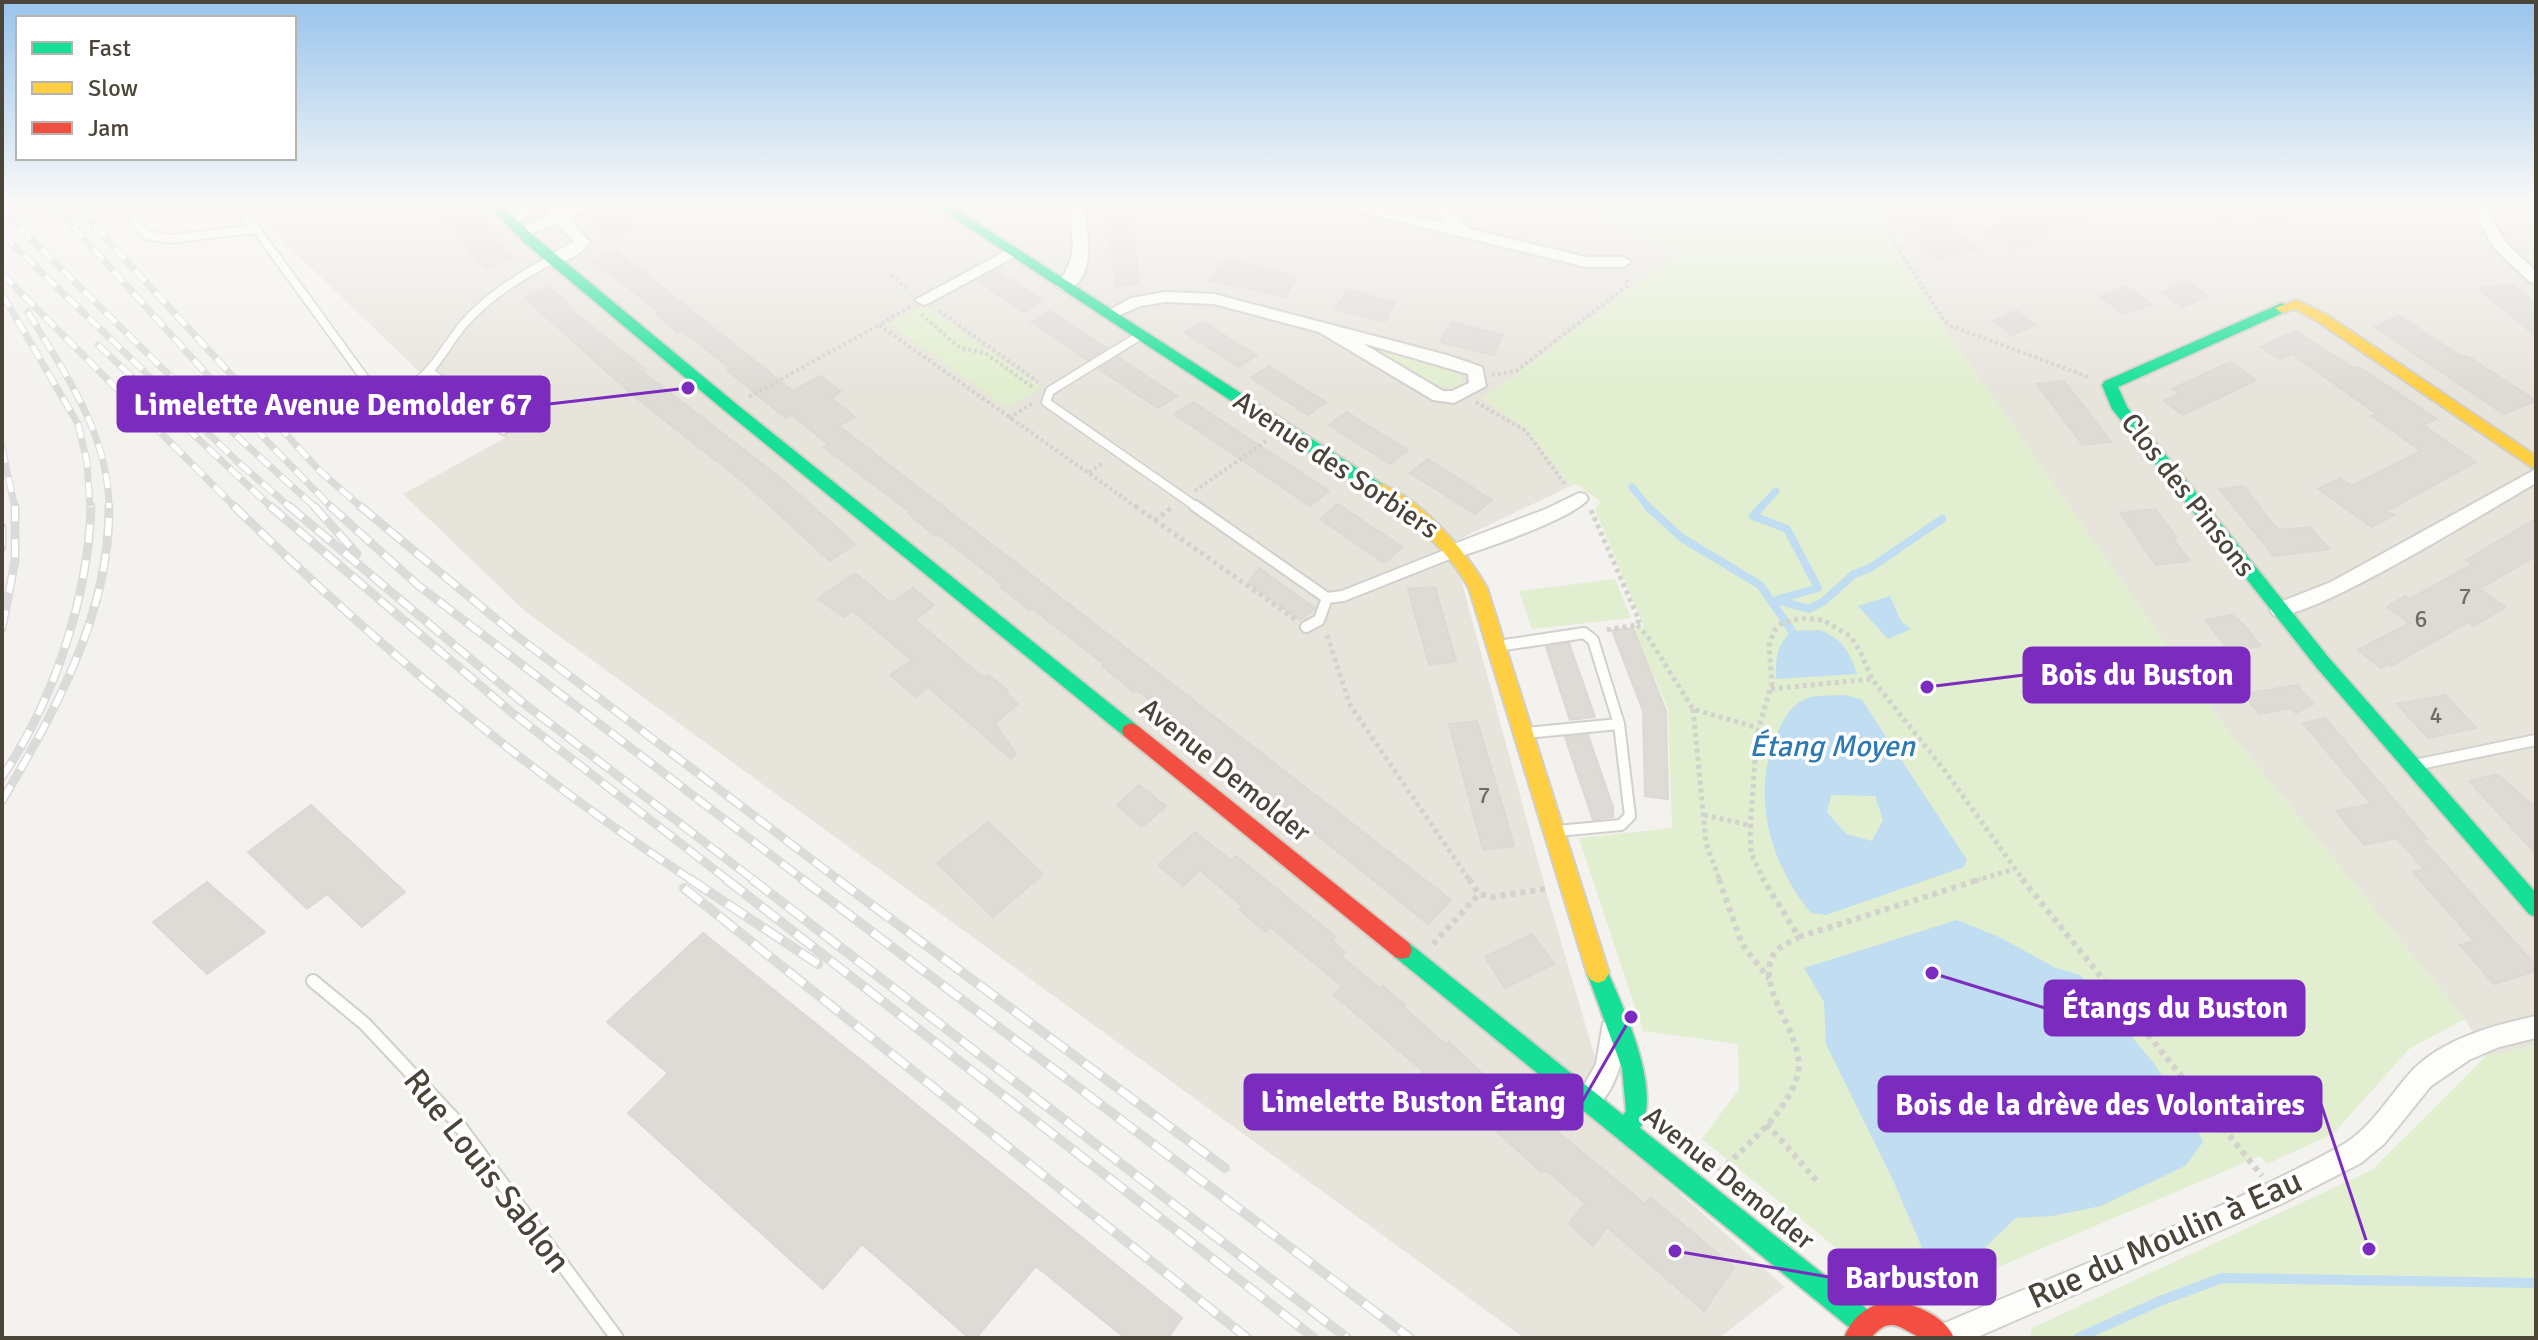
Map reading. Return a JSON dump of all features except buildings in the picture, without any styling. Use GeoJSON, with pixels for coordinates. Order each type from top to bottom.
{"type":"FeatureCollection","features":[{"type":"Feature","properties":{"kind":"street","name":"Avenue Demolder"},"geometry":{"type":"LineString","coordinates":[[562,267],[730,407],[1701,1190],[1860,1330]]}},
{"type":"Feature","properties":{"kind":"street"},"geometry":{"type":"LineString","coordinates":[[917,304],[986,267]]}},
{"type":"Feature","properties":{"kind":"street","name":"Avenue des Sorbiers"},"geometry":{"type":"LineString","coordinates":[[1035,267],[1422,519],[1458,550],[1472,571],[1498,646],[1607,1003],[1633,1068],[1637,1113],[1626,1131]]}},
{"type":"Feature","properties":{"kind":"street"},"geometry":{"type":"LineString","coordinates":[[1064,286],[1077,276],[1080,267]]}},
{"type":"Feature","properties":{"kind":"street"},"geometry":{"type":"LineString","coordinates":[[1110,314],[1137,302],[1190,296],[1214,299],[1324,328],[1441,359],[1476,371],[1478,386],[1454,397],[1439,396],[1324,328]]}},
{"type":"Feature","properties":{"kind":"street","name":"Clos des Pinsons"},"geometry":{"type":"LineString","coordinates":[[2536,464],[2297,304],[2270,312],[2110,385],[2120,409],[2337,682],[2536,908]]}},
{"type":"Feature","properties":{"kind":"street"},"geometry":{"type":"LineString","coordinates":[[2280,610],[2338,587],[2536,475]]}},
{"type":"Feature","properties":{"kind":"street"},"geometry":{"type":"LineString","coordinates":[[1458,550],[1552,514],[1585,505]]}},
{"type":"Feature","properties":{"kind":"street","name":"Avenue des Sorbiers"},"geometry":{"type":"LineString","coordinates":[[1588,1100],[1599,1085],[1615,1044],[1607,1003]]}},
{"type":"Feature","properties":{"kind":"street","name":"Rue du Moulin à Eau"},"geometry":{"type":"LineString","coordinates":[[1942,1338],[2274,1194],[2352,1154],[2375,1135],[2422,1078],[2460,1052],[2497,1036],[2536,1027]]}},
{"type":"Feature","properties":{"kind":"street"},"geometry":{"type":"LineString","coordinates":[[1860,1330],[1875,1315],[1902,1312],[1930,1326],[1942,1338]]}},
{"type":"Feature","properties":{"kind":"lane"},"geometry":{"type":"LineString","coordinates":[[283,267],[371,387],[378,390],[399,389],[430,372],[470,318],[538,267]]}},
{"type":"Feature","properties":{"kind":"lane"},"geometry":{"type":"LineString","coordinates":[[1139,336],[1048,393],[1046,402],[1327,598],[1343,596],[1458,550]]}},
{"type":"Feature","properties":{"kind":"lane"},"geometry":{"type":"LineString","coordinates":[[430,372],[503,430]]}},
{"type":"Feature","properties":{"kind":"lane"},"geometry":{"type":"LineString","coordinates":[[1306,627],[1319,620],[1327,598]]}},
{"type":"Feature","properties":{"kind":"lane"},"geometry":{"type":"LineString","coordinates":[[1498,646],[1584,633],[1593,640],[1619,724],[1630,816],[1621,825],[1555,831]]}},
{"type":"Feature","properties":{"kind":"lane"},"geometry":{"type":"LineString","coordinates":[[1526,733],[1619,724]]}},
{"type":"Feature","properties":{"kind":"lane"},"geometry":{"type":"LineString","coordinates":[[2409,766],[2536,740]]}},
{"type":"Feature","properties":{"kind":"lane","name":"Rue Louis Sablon"},"geometry":{"type":"LineString","coordinates":[[313,981],[365,1024],[455,1120],[617,1338]]}},
{"type":"Feature","properties":{"kind":"path"},"geometry":{"type":"LineString","coordinates":[[1479,377],[1516,371],[1628,285],[1624,267]]}},
{"type":"Feature","properties":{"kind":"path"},"geometry":{"type":"LineString","coordinates":[[1910,267],[1951,326],[2110,385]]}},
{"type":"Feature","properties":{"kind":"path"},"geometry":{"type":"LineString","coordinates":[[891,275],[960,348],[985,353],[1048,393]]}},
{"type":"Feature","properties":{"kind":"path"},"geometry":{"type":"LineString","coordinates":[[730,407],[917,304]]}},
{"type":"Feature","properties":{"kind":"path"},"geometry":{"type":"LineString","coordinates":[[917,304],[1048,393]]}},
{"type":"Feature","properties":{"kind":"path"},"geometry":{"type":"LineString","coordinates":[[879,325],[1306,627]]}},
{"type":"Feature","properties":{"kind":"path"},"geometry":{"type":"LineString","coordinates":[[1009,418],[1048,393]]}},
{"type":"Feature","properties":{"kind":"path"},"geometry":{"type":"LineString","coordinates":[[1476,402],[1526,431],[1563,484]]}},
{"type":"Feature","properties":{"kind":"path"},"geometry":{"type":"LineString","coordinates":[[1183,499],[1283,429]]}},
{"type":"Feature","properties":{"kind":"path"},"geometry":{"type":"LineString","coordinates":[[1585,505],[1639,620],[1637,625]]}},
{"type":"Feature","properties":{"kind":"path"},"geometry":{"type":"LineString","coordinates":[[1799,937],[1751,854],[1758,728],[1771,689],[1768,647],[1773,632],[1781,623],[1801,617],[1843,629],[1867,663],[1872,679],[1945,771],[2014,869],[2248,1157],[2274,1194]]}},
{"type":"Feature","properties":{"kind":"path"},"geometry":{"type":"LineString","coordinates":[[1319,620],[1331,644],[1350,705],[1479,894],[1492,897],[1571,885]]}},
{"type":"Feature","properties":{"kind":"path"},"geometry":{"type":"LineString","coordinates":[[1584,633],[1637,625]]}},
{"type":"Feature","properties":{"kind":"path"},"geometry":{"type":"LineString","coordinates":[[1637,625],[1648,637],[1693,709],[1706,843],[1742,944],[1769,979],[1799,1052],[1798,1076],[1767,1124],[1701,1190]]}},
{"type":"Feature","properties":{"kind":"path"},"geometry":{"type":"LineString","coordinates":[[1771,689],[1872,679]]}},
{"type":"Feature","properties":{"kind":"path"},"geometry":{"type":"LineString","coordinates":[[1693,709],[1758,728]]}},
{"type":"Feature","properties":{"kind":"path"},"geometry":{"type":"LineString","coordinates":[[1704,815],[1753,826]]}},
{"type":"Feature","properties":{"kind":"path"},"geometry":{"type":"LineString","coordinates":[[1769,979],[1769,965],[1775,951],[1799,937],[2014,869]]}},
{"type":"Feature","properties":{"kind":"path"},"geometry":{"type":"LineString","coordinates":[[1417,962],[1479,894]]}},
{"type":"Feature","properties":{"kind":"path"},"geometry":{"type":"LineString","coordinates":[[1767,1124],[1817,1181]]}},
{"type":"Feature","properties":{"kind":"shaded area"},"geometry":{"type":"Polygon","coordinates":[[[310,267],[1662,267],[1483,399],[1526,428],[1571,486],[1451,543],[1547,894],[1619,1139],[1785,1287],[1719,1338],[1524,1338],[526,612],[403,494],[505,438],[434,386],[310,267]]]}},
{"type":"Feature","properties":{"kind":"shaded area"},"geometry":{"type":"Polygon","coordinates":[[[1907,267],[2536,267],[2536,1045],[2486,1056],[2465,1019],[2218,718],[1947,332],[1907,267]]]}},
{"type":"Feature","properties":{"kind":"green space"},"geometry":{"type":"Polygon","coordinates":[[[1661,267],[1907,267],[1947,332],[2218,718],[2465,1019],[2409,1049],[2333,1134],[2267,1164],[2260,1156],[1956,1285],[1851,1260],[1702,1139],[1739,1089],[1738,1044],[1643,1031],[1579,838],[1672,828],[1668,709],[1634,630],[1644,627],[1595,509],[1601,502],[1576,484],[1571,486],[1526,428],[1483,399],[1661,267]]]}},
{"type":"Feature","properties":{"kind":"green space"},"geometry":{"type":"Polygon","coordinates":[[[923,305],[1041,387],[1007,408],[890,324],[923,305]]]}},
{"type":"Feature","properties":{"kind":"green space"},"geometry":{"type":"Polygon","coordinates":[[[1373,348],[1453,372],[1464,382],[1455,388],[1440,386],[1373,348]]]}},
{"type":"Feature","properties":{"kind":"green space"},"geometry":{"type":"Polygon","coordinates":[[[1615,579],[1631,618],[1532,629],[1519,591],[1615,579]]]}},
{"type":"Feature","properties":{"kind":"green space"},"geometry":{"type":"Polygon","coordinates":[[[2536,1045],[2536,1338],[2030,1338],[2032,1328],[2372,1170],[2486,1056],[2536,1045]]]}},
{"type":"Feature","properties":{"kind":"water"},"geometry":{"type":"Polygon","coordinates":[[[1890,596],[1901,621],[1911,629],[1888,639],[1858,606],[1890,596]]]}},
{"type":"Feature","properties":{"kind":"water"},"geometry":{"type":"Polygon","coordinates":[[[1819,630],[1844,646],[1857,674],[1776,679],[1778,652],[1787,636],[1792,631],[1819,630]]]}},
{"type":"Feature","properties":{"kind":"water","name":"Étang Moyen"},"geometry":{"type":"Polygon","coordinates":[[[1846,695],[1862,700],[1967,860],[1964,867],[1826,915],[1811,913],[1797,894],[1775,851],[1768,828],[1765,780],[1777,734],[1790,710],[1807,698],[1846,695]],[[1831,795],[1827,812],[1846,834],[1872,841],[1883,820],[1875,796],[1831,795]]]}},
{"type":"Feature","properties":{"kind":"water"},"geometry":{"type":"Polygon","coordinates":[[[1957,920],[1999,937],[2056,968],[2080,975],[2152,1061],[2192,1119],[2203,1142],[2185,1166],[2101,1206],[2052,1216],[2016,1218],[1957,1274],[1935,1278],[1893,1180],[1826,1044],[1824,1002],[1804,968],[1957,920]]]}},
{"type":"Feature","properties":{"kind":"waterway"},"geometry":{"type":"LineString","coordinates":[[1632,487],[1648,507]]}},
{"type":"Feature","properties":{"kind":"waterway"},"geometry":{"type":"LineString","coordinates":[[1760,508],[1776,491]]}},
{"type":"Feature","properties":{"kind":"waterway"},"geometry":{"type":"LineString","coordinates":[[1762,506],[1753,516],[1787,529],[1818,588],[1779,599]]}},
{"type":"Feature","properties":{"kind":"waterway"},"geometry":{"type":"LineString","coordinates":[[1648,507],[1682,538],[1760,585],[1792,631]]}},
{"type":"Feature","properties":{"kind":"waterway"},"geometry":{"type":"LineString","coordinates":[[1777,600],[1809,609],[1824,601],[1854,574],[1870,568],[1942,519]]}},
{"type":"Feature","properties":{"kind":"waterway"},"geometry":{"type":"LineString","coordinates":[[2078,1338],[2160,1301],[2222,1278],[2536,1283]]}},
{"type":"Feature","properties":{"kind":"railway"},"geometry":{"type":"LineString","coordinates":[[36,267],[239,463],[291,508]]}},
{"type":"Feature","properties":{"kind":"railway"},"geometry":{"type":"LineString","coordinates":[[59,267],[164,370],[315,507]]}},
{"type":"Feature","properties":{"kind":"railway"},"geometry":{"type":"LineString","coordinates":[[109,267],[330,506]]}},
{"type":"Feature","properties":{"kind":"railway"},"geometry":{"type":"LineString","coordinates":[[132,267],[320,471],[362,508]]}},
{"type":"Feature","properties":{"kind":"railway"},"geometry":{"type":"LineString","coordinates":[[2,274],[234,506]]}},
{"type":"Feature","properties":{"kind":"railway"},"geometry":{"type":"LineString","coordinates":[[2,294],[78,424],[87,462],[90,508]]}},
{"type":"Feature","properties":{"kind":"railway"},"geometry":{"type":"LineString","coordinates":[[28,312],[70,381],[93,429],[107,480],[109,507]]}},
{"type":"Feature","properties":{"kind":"railway"},"geometry":{"type":"LineString","coordinates":[[98,345],[272,508]]}},
{"type":"Feature","properties":{"kind":"railway"},"geometry":{"type":"LineString","coordinates":[[2,448],[15,508]]}},
{"type":"Feature","properties":{"kind":"railway"},"geometry":{"type":"LineString","coordinates":[[2,777],[37,715],[65,648],[83,577],[91,506]]}},
{"type":"Feature","properties":{"kind":"railway"},"geometry":{"type":"LineString","coordinates":[[234,506],[342,608],[454,705],[572,796],[692,880]]}},
{"type":"Feature","properties":{"kind":"railway"},"geometry":{"type":"LineString","coordinates":[[270,506],[510,711],[729,881]]}},
{"type":"Feature","properties":{"kind":"railway"},"geometry":{"type":"LineString","coordinates":[[289,506],[522,702],[755,881]]}},
{"type":"Feature","properties":{"kind":"railway"},"geometry":{"type":"LineString","coordinates":[[330,506],[419,586],[805,881]]}},
{"type":"Feature","properties":{"kind":"railway"},"geometry":{"type":"LineString","coordinates":[[360,506],[513,633],[840,881]]}},
{"type":"Feature","properties":{"kind":"railway"},"geometry":{"type":"LineString","coordinates":[[2,801],[59,697],[90,623],[107,546],[109,507]]}},
{"type":"Feature","properties":{"kind":"railway"},"geometry":{"type":"LineString","coordinates":[[315,507],[357,554]]}},
{"type":"Feature","properties":{"kind":"railway"},"geometry":{"type":"LineString","coordinates":[[2,628],[15,561],[15,508]]}},
{"type":"Feature","properties":{"kind":"railway"},"geometry":{"type":"LineString","coordinates":[[2,527],[2,548]]}},
{"type":"Feature","properties":{"kind":"railway"},"geometry":{"type":"LineString","coordinates":[[726,879],[1314,1338]]}},
{"type":"Feature","properties":{"kind":"railway"},"geometry":{"type":"LineString","coordinates":[[752,879],[1347,1338]]}},
{"type":"Feature","properties":{"kind":"railway"},"geometry":{"type":"LineString","coordinates":[[802,879],[1410,1338]]}},
{"type":"Feature","properties":{"kind":"railway"},"geometry":{"type":"LineString","coordinates":[[837,879],[1225,1168]]}},
{"type":"Feature","properties":{"kind":"railway"},"geometry":{"type":"LineString","coordinates":[[692,880],[818,964]]}},
{"type":"Feature","properties":{"kind":"railway"},"geometry":{"type":"LineString","coordinates":[[684,888],[1247,1338]]}},
{"type":"Feature","properties":{"kind":"traffic: fast"},"geometry":{"type":"LineString","coordinates":[[562,267],[730,407],[1131,731]]}},
{"type":"Feature","properties":{"kind":"traffic: fast"},"geometry":{"type":"LineString","coordinates":[[1035,267],[1377,489]]}},
{"type":"Feature","properties":{"kind":"traffic: fast"},"geometry":{"type":"LineString","coordinates":[[2282,308],[2110,385],[2120,409],[2323,663],[2536,908]]}},
{"type":"Feature","properties":{"kind":"traffic: fast"},"geometry":{"type":"LineString","coordinates":[[1402,950],[1864,1323]]}},
{"type":"Feature","properties":{"kind":"traffic: fast"},"geometry":{"type":"LineString","coordinates":[[1598,973],[1633,1068],[1637,1113],[1626,1131]]}},
{"type":"Feature","properties":{"kind":"traffic: slow"},"geometry":{"type":"LineString","coordinates":[[2282,308],[2297,304],[2322,318],[2536,464]]}},
{"type":"Feature","properties":{"kind":"traffic: slow"},"geometry":{"type":"LineString","coordinates":[[1377,489],[1435,531],[1469,571],[1478,588],[1598,973]]}},
{"type":"Feature","properties":{"kind":"traffic: jam"},"geometry":{"type":"LineString","coordinates":[[1131,731],[1402,950]]}},
{"type":"Feature","properties":{"kind":"traffic: jam"},"geometry":{"type":"LineString","coordinates":[[1856,1338],[1865,1325],[1886,1313],[1908,1316],[1942,1338]]}},
{"type":"Feature","properties":{"kind":"place","name":"Limelette Avenue Demolder 67"},"geometry":{"type":"Point","coordinates":[688,388]}},
{"type":"Feature","properties":{"kind":"place","name":"Bois du Buston"},"geometry":{"type":"Point","coordinates":[1927,687]}},
{"type":"Feature","properties":{"kind":"place","name":"Étangs du Buston"},"geometry":{"type":"Point","coordinates":[1932,973]}},
{"type":"Feature","properties":{"kind":"place","name":"Limelette Buston Étang"},"geometry":{"type":"Point","coordinates":[1631,1017]}},
{"type":"Feature","properties":{"kind":"place","name":"Bois de la drève des Volontaires"},"geometry":{"type":"Point","coordinates":[2369,1249]}},
{"type":"Feature","properties":{"kind":"place","name":"Barbuston"},"geometry":{"type":"Point","coordinates":[1675,1251]}}]}
